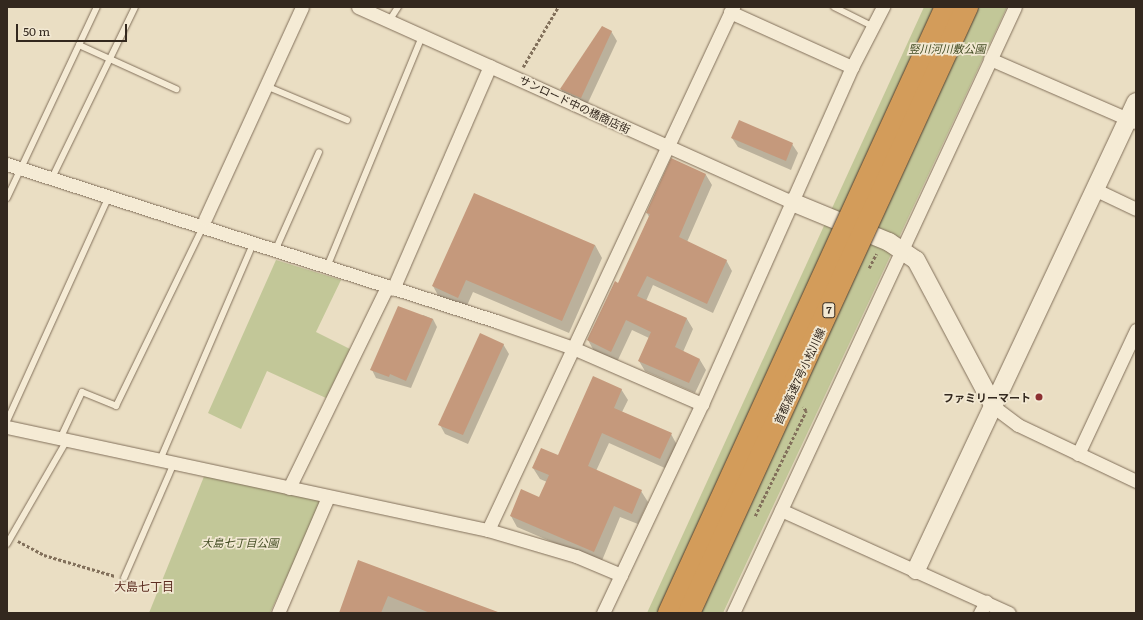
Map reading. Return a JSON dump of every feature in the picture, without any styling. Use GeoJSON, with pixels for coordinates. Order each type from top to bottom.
{"type":"FeatureCollection","features":[{"type":"Feature","properties":{"kind":"highway","name":"首都高速7号小松川線"},"geometry":{"type":"LineString","coordinates":[[669,613],[946,7]]}},
{"type":"Feature","properties":{"kind":"highway","name":"首都高速7号小松川線"},"geometry":{"type":"LineString","coordinates":[[689,613],[967,7]]}},
{"type":"Feature","properties":{"kind":"street"},"geometry":{"type":"LineString","coordinates":[[204,223],[302,7]]}},
{"type":"Feature","properties":{"kind":"street","name":"サンロード中の橋商店街"},"geometry":{"type":"LineString","coordinates":[[358,7],[792,202]]}},
{"type":"Feature","properties":{"kind":"street"},"geometry":{"type":"LineString","coordinates":[[603,613],[702,404],[852,67],[882,7]]}},
{"type":"Feature","properties":{"kind":"street"},"geometry":{"type":"LineString","coordinates":[[733,613],[1015,7]]}},
{"type":"Feature","properties":{"kind":"street"},"geometry":{"type":"LineString","coordinates":[[488,530],[732,10],[852,67]]}},
{"type":"Feature","properties":{"kind":"street"},"geometry":{"type":"LineString","coordinates":[[990,59],[1132,121]]}},
{"type":"Feature","properties":{"kind":"street"},"geometry":{"type":"LineString","coordinates":[[289,488],[390,288],[490,66]]}},
{"type":"Feature","properties":{"kind":"street"},"geometry":{"type":"LineString","coordinates":[[916,570],[1096,190],[1132,121],[1136,102]]}},
{"type":"Feature","properties":{"kind":"street"},"geometry":{"type":"LineString","coordinates":[[7,164],[109,196],[204,223],[275,252],[573,348],[702,404]]}},
{"type":"Feature","properties":{"kind":"street"},"geometry":{"type":"LineString","coordinates":[[1096,190],[1136,209]]}},
{"type":"Feature","properties":{"kind":"street"},"geometry":{"type":"LineString","coordinates":[[792,202],[902,249],[916,260],[994,407],[1018,425],[1136,480]]}},
{"type":"Feature","properties":{"kind":"street"},"geometry":{"type":"LineString","coordinates":[[1078,454],[1136,330]]}},
{"type":"Feature","properties":{"kind":"street"},"geometry":{"type":"LineString","coordinates":[[7,427],[328,497],[488,530],[576,556],[621,575]]}},
{"type":"Feature","properties":{"kind":"street"},"geometry":{"type":"LineString","coordinates":[[278,613],[328,497]]}},
{"type":"Feature","properties":{"kind":"street"},"geometry":{"type":"LineString","coordinates":[[781,510],[916,570],[983,608],[1009,613]]}},
{"type":"Feature","properties":{"kind":"lane"},"geometry":{"type":"LineString","coordinates":[[7,198],[97,7]]}},
{"type":"Feature","properties":{"kind":"lane"},"geometry":{"type":"LineString","coordinates":[[52,178],[135,7]]}},
{"type":"Feature","properties":{"kind":"lane"},"geometry":{"type":"LineString","coordinates":[[389,21],[398,7]]}},
{"type":"Feature","properties":{"kind":"lane"},"geometry":{"type":"LineString","coordinates":[[834,7],[872,26]]}},
{"type":"Feature","properties":{"kind":"lane"},"geometry":{"type":"LineString","coordinates":[[326,268],[422,36]]}},
{"type":"Feature","properties":{"kind":"lane"},"geometry":{"type":"LineString","coordinates":[[79,45],[176,89]]}},
{"type":"Feature","properties":{"kind":"lane"},"geometry":{"type":"LineString","coordinates":[[266,86],[347,120]]}},
{"type":"Feature","properties":{"kind":"lane"},"geometry":{"type":"LineString","coordinates":[[275,252],[319,152]]}},
{"type":"Feature","properties":{"kind":"lane"},"geometry":{"type":"LineString","coordinates":[[7,421],[109,196]]}},
{"type":"Feature","properties":{"kind":"lane"},"geometry":{"type":"LineString","coordinates":[[7,544],[64,440],[82,392],[116,406],[204,223]]}},
{"type":"Feature","properties":{"kind":"lane"},"geometry":{"type":"LineString","coordinates":[[160,460],[253,244]]}},
{"type":"Feature","properties":{"kind":"lane"},"geometry":{"type":"LineString","coordinates":[[124,578],[174,463]]}},
{"type":"Feature","properties":{"kind":"path"},"geometry":{"type":"LineString","coordinates":[[517,78],[558,7]]}},
{"type":"Feature","properties":{"kind":"path"},"geometry":{"type":"LineString","coordinates":[[11,537],[44,555],[124,578]]}},
{"type":"Feature","properties":{"kind":"green space","name":"竪川河川敷公園"},"geometry":{"type":"Polygon","coordinates":[[[924,7],[1007,7],[723,613],[647,613],[924,7]]]}},
{"type":"Feature","properties":{"kind":"green space"},"geometry":{"type":"Polygon","coordinates":[[[276,260],[341,280],[316,332],[350,349],[326,398],[267,371],[241,429],[208,413],[276,260]]]}},
{"type":"Feature","properties":{"kind":"green space","name":"大島七丁目公園"},"geometry":{"type":"Polygon","coordinates":[[[205,474],[317,498],[321,504],[270,613],[149,613],[205,474]]]}},
{"type":"Feature","properties":{"kind":"building"},"geometry":{"type":"Polygon","coordinates":[[[602,26],[612,31],[581,98],[560,89],[602,26]]]}},
{"type":"Feature","properties":{"kind":"building"},"geometry":{"type":"Polygon","coordinates":[[[739,120],[793,143],[786,161],[731,138],[739,120]]]}},
{"type":"Feature","properties":{"kind":"building"},"geometry":{"type":"Polygon","coordinates":[[[671,158],[706,174],[679,237],[727,260],[707,304],[647,276],[637,296],[687,318],[675,347],[700,359],[689,383],[638,361],[651,332],[626,320],[611,352],[587,340],[615,281],[618,283],[650,214],[646,213],[671,158]]]}},
{"type":"Feature","properties":{"kind":"building"},"geometry":{"type":"Polygon","coordinates":[[[474,193],[595,245],[562,321],[466,280],[458,298],[432,286],[474,193]]]}},
{"type":"Feature","properties":{"kind":"building"},"geometry":{"type":"Polygon","coordinates":[[[398,306],[433,319],[406,381],[390,374],[389,377],[370,370],[398,306]]]}},
{"type":"Feature","properties":{"kind":"building"},"geometry":{"type":"Polygon","coordinates":[[[480,333],[504,344],[463,435],[438,425],[480,333]]]}},
{"type":"Feature","properties":{"kind":"building"},"geometry":{"type":"Polygon","coordinates":[[[593,376],[622,389],[614,408],[672,433],[660,459],[602,433],[588,466],[642,490],[632,514],[614,506],[594,552],[510,516],[521,489],[539,497],[549,475],[532,468],[541,448],[558,455],[593,376]]]}},
{"type":"Feature","properties":{"kind":"building"},"geometry":{"type":"Polygon","coordinates":[[[358,560],[498,612],[430,613],[388,596],[381,613],[339,613],[358,560]]]}},
{"type":"Feature","properties":{"kind":"place","name":"ファミリーマート"},"geometry":{"type":"Point","coordinates":[1039,397]}},
{"type":"Feature","properties":{"kind":"district","name":"大島七丁目"},"geometry":{"type":"Point","coordinates":[144,587]}}]}
